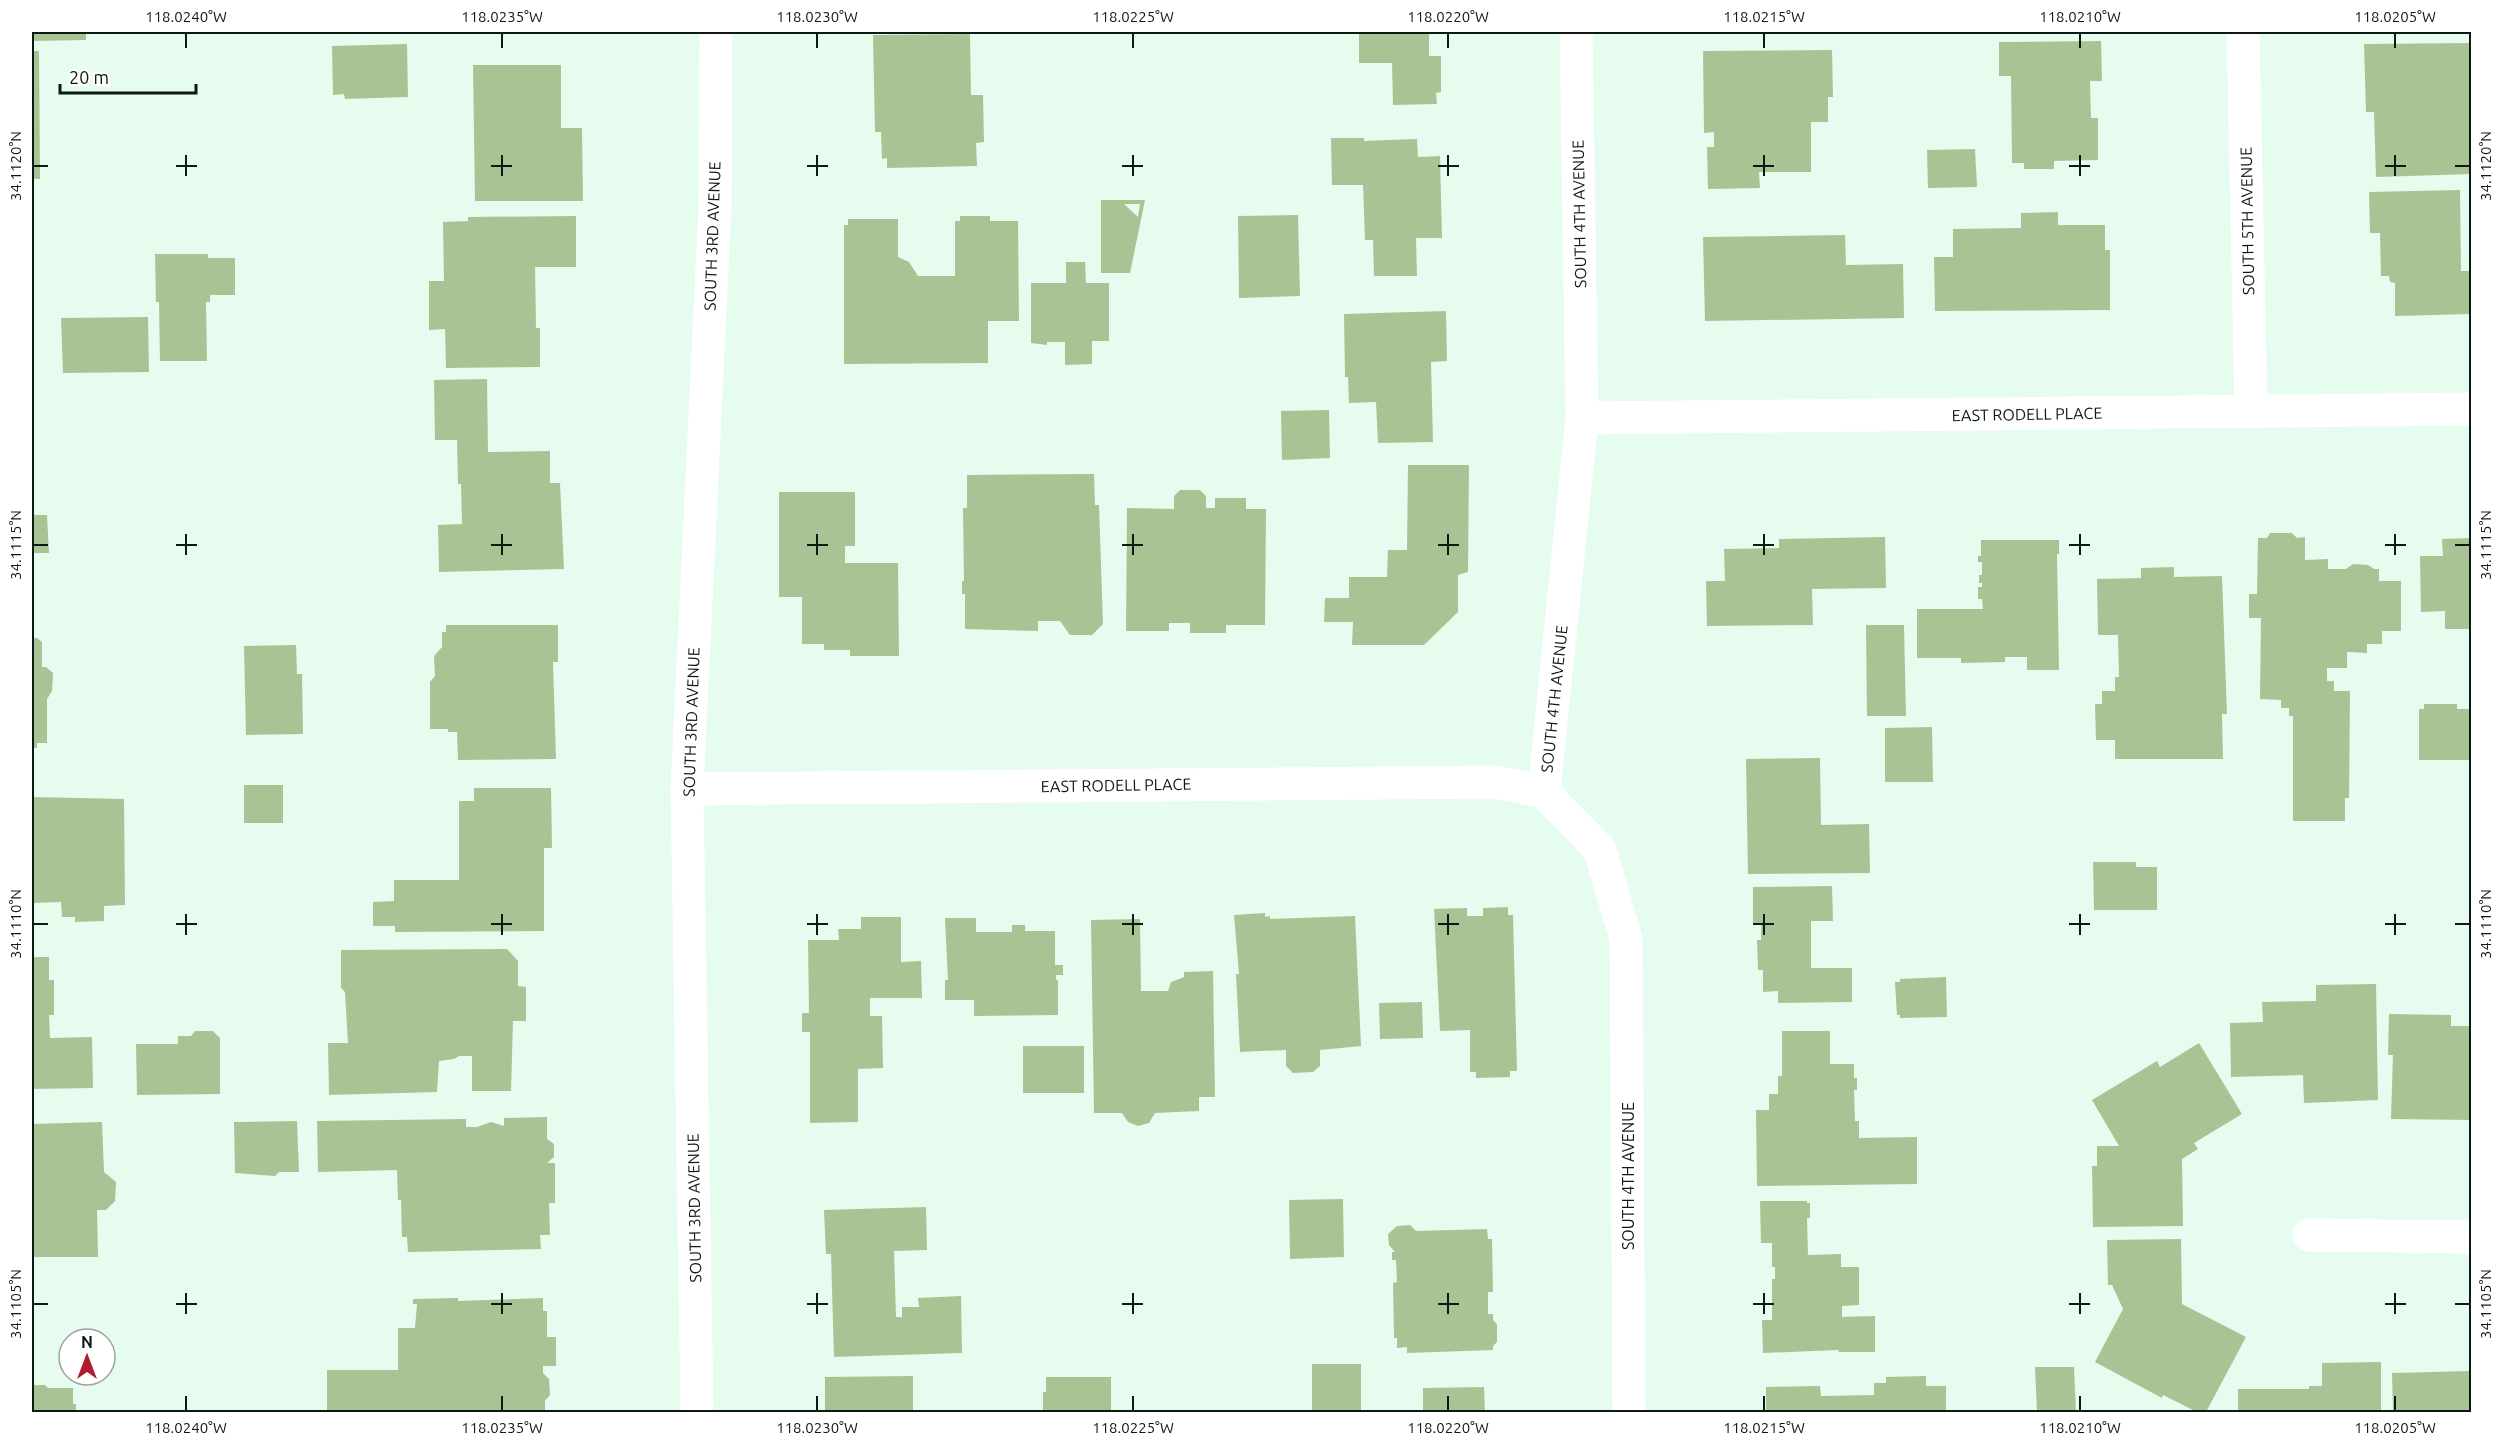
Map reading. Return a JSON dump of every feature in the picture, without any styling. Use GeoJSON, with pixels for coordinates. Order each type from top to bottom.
{"type":"FeatureCollection","features":[{"type":"Feature","properties":{"kind":"street","name":"SOUTH 3RD AVENUE"},"geometry":{"type":"LineString","coordinates":[[697,1413],[687,789],[715,207],[716,32]]}},
{"type":"Feature","properties":{"kind":"street","name":"SOUTH 4TH AVENUE"},"geometry":{"type":"LineString","coordinates":[[1576,32],[1582,418],[1544,792],[1600,850],[1626,939],[1629,1413]]}},
{"type":"Feature","properties":{"kind":"street","name":"SOUTH 5TH AVENUE"},"geometry":{"type":"LineString","coordinates":[[2243,32],[2251,411]]}},
{"type":"Feature","properties":{"kind":"street","name":"EAST RODELL PLACE"},"geometry":{"type":"LineString","coordinates":[[1582,418],[2472,409]]}},
{"type":"Feature","properties":{"kind":"street","name":"EAST RODELL PLACE"},"geometry":{"type":"LineString","coordinates":[[687,789],[1496,782],[1544,792]]}},
{"type":"Feature","properties":{"kind":"street"},"geometry":{"type":"LineString","coordinates":[[2309,1235],[2472,1237]]}},
{"type":"Feature","properties":{"kind":"building"},"geometry":{"type":"Polygon","coordinates":[[[32,32],[86,32],[86,40],[32,41],[32,32]]]}},
{"type":"Feature","properties":{"kind":"building"},"geometry":{"type":"Polygon","coordinates":[[[1359,32],[1429,32],[1429,56],[1441,56],[1441,92],[1436,93],[1437,104],[1393,105],[1392,63],[1359,63],[1359,32]]]}},
{"type":"Feature","properties":{"kind":"building"},"geometry":{"type":"Polygon","coordinates":[[[970,34],[971,95],[983,95],[984,142],[976,143],[977,166],[887,168],[887,158],[882,159],[881,132],[875,132],[873,35],[970,34]]]}},
{"type":"Feature","properties":{"kind":"building"},"geometry":{"type":"Polygon","coordinates":[[[2101,41],[2102,81],[2090,81],[2091,118],[2098,118],[2098,160],[2054,161],[2054,169],[2024,169],[2024,163],[2012,163],[2011,76],[1999,76],[1999,42],[2101,41]]]}},
{"type":"Feature","properties":{"kind":"building"},"geometry":{"type":"Polygon","coordinates":[[[2472,43],[2472,174],[2376,177],[2374,112],[2366,112],[2364,44],[2472,43]]]}},
{"type":"Feature","properties":{"kind":"building"},"geometry":{"type":"Polygon","coordinates":[[[407,44],[408,97],[345,99],[344,94],[333,95],[332,46],[407,44]]]}},
{"type":"Feature","properties":{"kind":"building"},"geometry":{"type":"Polygon","coordinates":[[[1832,50],[1833,97],[1828,97],[1828,122],[1811,122],[1811,172],[1759,172],[1760,188],[1708,189],[1707,147],[1714,147],[1714,132],[1704,133],[1703,51],[1832,50]]]}},
{"type":"Feature","properties":{"kind":"building"},"geometry":{"type":"Polygon","coordinates":[[[32,51],[39,51],[40,179],[32,179],[32,51]]]}},
{"type":"Feature","properties":{"kind":"building"},"geometry":{"type":"Polygon","coordinates":[[[473,65],[561,65],[561,128],[582,128],[583,201],[475,201],[473,65]]]}},
{"type":"Feature","properties":{"kind":"building"},"geometry":{"type":"Polygon","coordinates":[[[1331,138],[1364,138],[1364,141],[1417,139],[1418,157],[1440,156],[1442,238],[1416,238],[1417,276],[1374,276],[1373,240],[1365,240],[1363,185],[1332,185],[1331,138]]]}},
{"type":"Feature","properties":{"kind":"building"},"geometry":{"type":"Polygon","coordinates":[[[1975,149],[1977,187],[1928,188],[1927,150],[1975,149]]]}},
{"type":"Feature","properties":{"kind":"building"},"geometry":{"type":"Polygon","coordinates":[[[2460,190],[2461,271],[2472,271],[2472,314],[2395,316],[2395,283],[2390,282],[2389,276],[2381,276],[2380,233],[2370,233],[2369,192],[2460,190]]]}},
{"type":"Feature","properties":{"kind":"building"},"geometry":{"type":"Polygon","coordinates":[[[1101,200],[1145,200],[1130,273],[1101,273],[1101,200]],[[1124,204],[1138,217],[1140,204],[1124,204]]]}},
{"type":"Feature","properties":{"kind":"building"},"geometry":{"type":"Polygon","coordinates":[[[2058,212],[2058,225],[2105,225],[2105,250],[2110,250],[2110,310],[1935,311],[1934,257],[1953,257],[1953,229],[2021,228],[2021,213],[2058,212]]]}},
{"type":"Feature","properties":{"kind":"building"},"geometry":{"type":"Polygon","coordinates":[[[1298,215],[1300,296],[1239,298],[1238,216],[1298,215]]]}},
{"type":"Feature","properties":{"kind":"building"},"geometry":{"type":"Polygon","coordinates":[[[576,216],[576,267],[535,267],[536,328],[540,328],[540,367],[446,368],[445,329],[429,330],[429,281],[444,281],[443,222],[468,221],[468,217],[576,216]]]}},
{"type":"Feature","properties":{"kind":"building"},"geometry":{"type":"Polygon","coordinates":[[[960,216],[990,216],[990,221],[1018,221],[1019,321],[988,321],[988,363],[844,364],[844,225],[848,225],[848,219],[898,219],[898,257],[909,262],[918,276],[955,276],[955,221],[960,221],[960,216]]]}},
{"type":"Feature","properties":{"kind":"building"},"geometry":{"type":"Polygon","coordinates":[[[1845,235],[1846,265],[1903,264],[1904,318],[1705,321],[1703,237],[1845,235]]]}},
{"type":"Feature","properties":{"kind":"building"},"geometry":{"type":"Polygon","coordinates":[[[155,254],[208,254],[208,258],[235,258],[235,295],[210,295],[210,302],[206,302],[207,361],[160,361],[155,254]]]}},
{"type":"Feature","properties":{"kind":"building"},"geometry":{"type":"Polygon","coordinates":[[[1066,262],[1085,262],[1086,283],[1109,283],[1109,341],[1092,341],[1092,364],[1065,365],[1065,342],[1047,342],[1047,345],[1031,343],[1031,283],[1066,283],[1066,262]]]}},
{"type":"Feature","properties":{"kind":"building"},"geometry":{"type":"Polygon","coordinates":[[[1446,311],[1447,361],[1431,362],[1433,442],[1378,443],[1376,402],[1349,403],[1348,377],[1345,377],[1344,314],[1446,311]]]}},
{"type":"Feature","properties":{"kind":"building"},"geometry":{"type":"Polygon","coordinates":[[[148,317],[149,372],[63,373],[61,318],[148,317]]]}},
{"type":"Feature","properties":{"kind":"building"},"geometry":{"type":"Polygon","coordinates":[[[487,379],[488,452],[550,451],[550,483],[560,483],[564,569],[439,572],[438,525],[462,524],[461,484],[458,484],[457,440],[435,440],[434,380],[487,379]]]}},
{"type":"Feature","properties":{"kind":"building"},"geometry":{"type":"Polygon","coordinates":[[[1329,410],[1330,458],[1282,460],[1281,411],[1329,410]]]}},
{"type":"Feature","properties":{"kind":"building"},"geometry":{"type":"Polygon","coordinates":[[[1408,465],[1469,465],[1468,572],[1458,575],[1458,612],[1424,645],[1352,645],[1353,622],[1324,622],[1325,598],[1349,598],[1349,577],[1387,577],[1388,550],[1407,550],[1408,465]]]}},
{"type":"Feature","properties":{"kind":"building"},"geometry":{"type":"Polygon","coordinates":[[[1094,474],[1095,505],[1099,505],[1103,624],[1092,635],[1070,635],[1060,621],[1038,621],[1038,631],[965,629],[965,594],[962,594],[962,581],[964,581],[963,508],[967,508],[967,475],[1094,474]]]}},
{"type":"Feature","properties":{"kind":"building"},"geometry":{"type":"Polygon","coordinates":[[[1180,490],[1200,490],[1206,496],[1206,508],[1215,508],[1215,498],[1246,498],[1246,509],[1266,509],[1265,625],[1226,625],[1226,633],[1190,633],[1190,623],[1169,623],[1169,631],[1126,631],[1127,508],[1174,509],[1174,496],[1180,490]]]}},
{"type":"Feature","properties":{"kind":"building"},"geometry":{"type":"Polygon","coordinates":[[[779,492],[855,492],[855,546],[845,546],[845,563],[898,563],[899,656],[850,656],[850,650],[824,650],[824,644],[802,644],[802,597],[779,597],[779,492]]]}},
{"type":"Feature","properties":{"kind":"building"},"geometry":{"type":"Polygon","coordinates":[[[32,515],[47,515],[49,553],[32,553],[32,515]]]}},
{"type":"Feature","properties":{"kind":"building"},"geometry":{"type":"Polygon","coordinates":[[[2270,533],[2292,533],[2297,538],[2305,537],[2305,560],[2328,559],[2328,569],[2346,569],[2353,564],[2368,565],[2379,569],[2379,581],[2401,581],[2401,631],[2382,631],[2382,644],[2367,644],[2367,653],[2347,652],[2347,668],[2327,668],[2327,681],[2334,681],[2334,691],[2350,691],[2349,798],[2345,798],[2345,821],[2293,821],[2293,716],[2289,716],[2289,708],[2281,708],[2281,700],[2260,699],[2261,618],[2249,618],[2249,594],[2257,594],[2258,538],[2267,538],[2270,533]]]}},
{"type":"Feature","properties":{"kind":"building"},"geometry":{"type":"Polygon","coordinates":[[[1885,537],[1886,588],[1812,589],[1813,625],[1707,626],[1706,581],[1725,581],[1724,549],[1779,548],[1779,539],[1885,537]]]}},
{"type":"Feature","properties":{"kind":"building"},"geometry":{"type":"Polygon","coordinates":[[[2472,538],[2472,629],[2445,629],[2445,611],[2421,612],[2420,556],[2443,556],[2442,539],[2472,538]]]}},
{"type":"Feature","properties":{"kind":"building"},"geometry":{"type":"Polygon","coordinates":[[[1981,540],[2059,540],[2059,554],[2057,554],[2059,670],[2027,670],[2027,657],[2005,657],[2005,662],[1961,663],[1961,658],[1917,658],[1917,609],[1983,609],[1982,599],[1978,599],[1978,587],[1982,587],[1982,583],[1979,583],[1979,575],[1982,575],[1982,562],[1978,562],[1978,556],[1981,556],[1981,540]]]}},
{"type":"Feature","properties":{"kind":"building"},"geometry":{"type":"Polygon","coordinates":[[[2174,567],[2174,577],[2222,576],[2227,714],[2222,714],[2223,759],[2115,759],[2115,740],[2096,740],[2095,704],[2102,704],[2102,691],[2115,691],[2115,677],[2119,677],[2118,635],[2098,635],[2097,579],[2141,578],[2141,568],[2174,567]]]}},
{"type":"Feature","properties":{"kind":"building"},"geometry":{"type":"Polygon","coordinates":[[[446,625],[558,625],[558,662],[553,662],[556,759],[458,760],[457,732],[448,732],[448,729],[430,729],[430,682],[435,676],[434,656],[442,647],[442,632],[446,632],[446,625]]]}},
{"type":"Feature","properties":{"kind":"building"},"geometry":{"type":"Polygon","coordinates":[[[1866,625],[1904,625],[1906,716],[1867,716],[1866,625]]]}},
{"type":"Feature","properties":{"kind":"building"},"geometry":{"type":"Polygon","coordinates":[[[32,638],[37,638],[42,642],[42,667],[46,667],[53,673],[52,691],[47,699],[47,743],[37,743],[37,748],[32,748],[32,638]]]}},
{"type":"Feature","properties":{"kind":"building"},"geometry":{"type":"Polygon","coordinates":[[[296,645],[297,674],[302,674],[303,734],[246,735],[244,646],[296,645]]]}},
{"type":"Feature","properties":{"kind":"building"},"geometry":{"type":"Polygon","coordinates":[[[2424,704],[2457,704],[2457,709],[2472,709],[2472,760],[2419,760],[2419,709],[2424,709],[2424,704]]]}},
{"type":"Feature","properties":{"kind":"building"},"geometry":{"type":"Polygon","coordinates":[[[1932,727],[1933,782],[1885,782],[1885,728],[1932,727]]]}},
{"type":"Feature","properties":{"kind":"building"},"geometry":{"type":"Polygon","coordinates":[[[1820,758],[1821,825],[1869,824],[1870,873],[1748,874],[1746,759],[1820,758]]]}},
{"type":"Feature","properties":{"kind":"building"},"geometry":{"type":"Polygon","coordinates":[[[244,785],[283,785],[283,823],[244,823],[244,785]]]}},
{"type":"Feature","properties":{"kind":"building"},"geometry":{"type":"Polygon","coordinates":[[[474,788],[551,788],[552,848],[544,848],[544,931],[395,932],[395,926],[373,926],[373,902],[394,901],[394,880],[459,880],[459,801],[474,801],[474,788]]]}},
{"type":"Feature","properties":{"kind":"building"},"geometry":{"type":"Polygon","coordinates":[[[32,797],[124,799],[125,905],[104,906],[104,921],[75,922],[75,917],[62,917],[61,902],[32,903],[32,797]]]}},
{"type":"Feature","properties":{"kind":"building"},"geometry":{"type":"Polygon","coordinates":[[[2093,862],[2136,862],[2136,867],[2157,867],[2157,910],[2094,910],[2093,862]]]}},
{"type":"Feature","properties":{"kind":"building"},"geometry":{"type":"Polygon","coordinates":[[[1832,886],[1833,921],[1811,921],[1811,968],[1852,968],[1852,1002],[1778,1003],[1778,991],[1763,992],[1763,970],[1758,970],[1757,940],[1761,940],[1761,925],[1753,925],[1753,887],[1832,886]]]}},
{"type":"Feature","properties":{"kind":"building"},"geometry":{"type":"Polygon","coordinates":[[[1508,907],[1508,915],[1513,915],[1517,1071],[1510,1071],[1510,1077],[1476,1078],[1476,1072],[1470,1072],[1470,1030],[1440,1031],[1434,909],[1467,908],[1467,916],[1483,916],[1483,908],[1508,907]]]}},
{"type":"Feature","properties":{"kind":"building"},"geometry":{"type":"Polygon","coordinates":[[[1265,913],[1265,917],[1270,916],[1270,919],[1355,916],[1361,1046],[1320,1050],[1320,1066],[1313,1072],[1293,1073],[1286,1066],[1286,1050],[1240,1052],[1236,974],[1239,974],[1234,915],[1265,913]]]}},
{"type":"Feature","properties":{"kind":"building"},"geometry":{"type":"Polygon","coordinates":[[[861,917],[901,917],[901,962],[921,961],[922,998],[870,998],[870,1016],[882,1016],[883,1068],[858,1069],[858,1122],[810,1123],[810,1032],[802,1032],[802,1013],[809,1013],[808,940],[839,940],[838,929],[861,929],[861,917]]]}},
{"type":"Feature","properties":{"kind":"building"},"geometry":{"type":"Polygon","coordinates":[[[945,918],[976,918],[976,932],[1012,932],[1012,925],[1025,925],[1025,931],[1055,931],[1055,965],[1063,965],[1063,975],[1056,975],[1058,1015],[974,1016],[974,1000],[945,1000],[945,980],[948,980],[945,918]]]}},
{"type":"Feature","properties":{"kind":"building"},"geometry":{"type":"Polygon","coordinates":[[[1140,919],[1141,991],[1168,991],[1171,982],[1184,977],[1184,972],[1213,971],[1215,1097],[1199,1097],[1199,1111],[1155,1113],[1149,1123],[1138,1126],[1128,1122],[1122,1113],[1094,1113],[1091,920],[1140,919]]]}},
{"type":"Feature","properties":{"kind":"building"},"geometry":{"type":"Polygon","coordinates":[[[507,949],[518,961],[518,986],[526,987],[526,1021],[513,1021],[511,1091],[472,1091],[472,1056],[459,1056],[439,1061],[437,1092],[329,1095],[328,1043],[348,1043],[345,992],[341,988],[341,950],[507,949]]]}},
{"type":"Feature","properties":{"kind":"building"},"geometry":{"type":"Polygon","coordinates":[[[32,957],[49,957],[49,980],[54,980],[54,1015],[49,1015],[50,1038],[92,1037],[93,1088],[32,1089],[32,957]]]}},
{"type":"Feature","properties":{"kind":"building"},"geometry":{"type":"Polygon","coordinates":[[[1946,977],[1947,1017],[1900,1018],[1900,1015],[1897,1015],[1895,982],[1900,982],[1900,979],[1946,977]]]}},
{"type":"Feature","properties":{"kind":"building"},"geometry":{"type":"Polygon","coordinates":[[[2376,984],[2378,1100],[2304,1103],[2303,1075],[2231,1077],[2230,1023],[2263,1022],[2262,1002],[2316,1001],[2316,985],[2376,984]]]}},
{"type":"Feature","properties":{"kind":"building"},"geometry":{"type":"Polygon","coordinates":[[[1422,1002],[1423,1038],[1380,1039],[1379,1003],[1422,1002]]]}},
{"type":"Feature","properties":{"kind":"building"},"geometry":{"type":"Polygon","coordinates":[[[2389,1014],[2451,1015],[2451,1026],[2472,1026],[2472,1120],[2391,1119],[2393,1055],[2388,1055],[2389,1014]]]}},
{"type":"Feature","properties":{"kind":"building"},"geometry":{"type":"Polygon","coordinates":[[[195,1031],[213,1031],[220,1038],[220,1094],[137,1095],[136,1044],[178,1044],[178,1036],[191,1036],[195,1031]]]}},
{"type":"Feature","properties":{"kind":"building"},"geometry":{"type":"Polygon","coordinates":[[[1782,1031],[1830,1031],[1830,1064],[1854,1064],[1854,1078],[1857,1078],[1857,1090],[1854,1090],[1855,1121],[1859,1121],[1859,1138],[1917,1137],[1917,1184],[1757,1186],[1756,1110],[1769,1110],[1769,1094],[1778,1094],[1778,1076],[1782,1076],[1782,1031]]]}},
{"type":"Feature","properties":{"kind":"building"},"geometry":{"type":"Polygon","coordinates":[[[2199,1043],[2242,1114],[2194,1143],[2198,1149],[2182,1159],[2183,1226],[2093,1227],[2092,1166],[2097,1166],[2097,1146],[2119,1146],[2092,1100],[2157,1061],[2160,1067],[2199,1043]]]}},
{"type":"Feature","properties":{"kind":"building"},"geometry":{"type":"Polygon","coordinates":[[[1023,1046],[1084,1046],[1084,1093],[1023,1093],[1023,1046]]]}},
{"type":"Feature","properties":{"kind":"building"},"geometry":{"type":"Polygon","coordinates":[[[547,1117],[547,1139],[554,1144],[554,1157],[547,1163],[555,1163],[555,1203],[549,1203],[550,1235],[540,1235],[541,1249],[408,1252],[407,1237],[402,1237],[397,1170],[318,1172],[317,1121],[466,1119],[466,1127],[477,1127],[491,1122],[504,1126],[504,1118],[547,1117]]]}},
{"type":"Feature","properties":{"kind":"building"},"geometry":{"type":"Polygon","coordinates":[[[297,1121],[299,1172],[279,1172],[275,1176],[235,1173],[234,1122],[297,1121]]]}},
{"type":"Feature","properties":{"kind":"building"},"geometry":{"type":"Polygon","coordinates":[[[102,1122],[104,1172],[116,1182],[115,1201],[106,1210],[97,1210],[98,1257],[32,1257],[32,1124],[102,1122]]]}},
{"type":"Feature","properties":{"kind":"building"},"geometry":{"type":"Polygon","coordinates":[[[1343,1199],[1344,1257],[1290,1259],[1289,1200],[1343,1199]]]}},
{"type":"Feature","properties":{"kind":"building"},"geometry":{"type":"Polygon","coordinates":[[[1760,1201],[1807,1201],[1810,1203],[1810,1218],[1807,1218],[1808,1255],[1841,1254],[1841,1267],[1859,1267],[1859,1305],[1842,1306],[1842,1317],[1875,1316],[1875,1352],[1839,1352],[1838,1350],[1763,1353],[1762,1320],[1772,1320],[1772,1279],[1775,1279],[1775,1267],[1772,1267],[1772,1243],[1761,1243],[1760,1201]]]}},
{"type":"Feature","properties":{"kind":"building"},"geometry":{"type":"Polygon","coordinates":[[[926,1207],[927,1250],[894,1251],[896,1317],[902,1317],[902,1307],[919,1307],[918,1298],[961,1296],[962,1353],[834,1357],[831,1254],[826,1254],[824,1210],[926,1207]]]}},
{"type":"Feature","properties":{"kind":"building"},"geometry":{"type":"Polygon","coordinates":[[[1410,1225],[1416,1231],[1487,1229],[1488,1239],[1492,1239],[1493,1292],[1488,1292],[1488,1314],[1493,1314],[1493,1320],[1497,1324],[1497,1342],[1493,1350],[1407,1353],[1407,1347],[1397,1348],[1397,1338],[1394,1338],[1393,1283],[1397,1282],[1396,1260],[1392,1260],[1392,1252],[1395,1252],[1389,1245],[1388,1234],[1397,1226],[1410,1225]]]}},
{"type":"Feature","properties":{"kind":"building"},"geometry":{"type":"Polygon","coordinates":[[[2181,1239],[2182,1304],[2246,1337],[2206,1412],[2197,1412],[2163,1395],[2162,1398],[2095,1362],[2123,1309],[2112,1285],[2108,1285],[2107,1240],[2181,1239]]]}},
{"type":"Feature","properties":{"kind":"building"},"geometry":{"type":"Polygon","coordinates":[[[458,1298],[458,1301],[543,1298],[543,1311],[547,1311],[547,1337],[556,1337],[556,1366],[543,1366],[543,1373],[549,1379],[550,1395],[545,1401],[545,1412],[327,1412],[327,1370],[398,1370],[398,1328],[415,1328],[417,1304],[413,1304],[413,1299],[458,1298]]]}},
{"type":"Feature","properties":{"kind":"building"},"geometry":{"type":"Polygon","coordinates":[[[2381,1362],[2381,1412],[2238,1412],[2238,1389],[2309,1389],[2309,1386],[2322,1386],[2322,1363],[2381,1362]]]}},
{"type":"Feature","properties":{"kind":"building"},"geometry":{"type":"Polygon","coordinates":[[[1312,1364],[1361,1364],[1361,1412],[1312,1412],[1312,1364]]]}},
{"type":"Feature","properties":{"kind":"building"},"geometry":{"type":"Polygon","coordinates":[[[2035,1367],[2074,1367],[2076,1412],[2037,1412],[2035,1367]]]}},
{"type":"Feature","properties":{"kind":"building"},"geometry":{"type":"Polygon","coordinates":[[[2472,1371],[2472,1412],[2393,1412],[2392,1373],[2472,1371]]]}},
{"type":"Feature","properties":{"kind":"building"},"geometry":{"type":"Polygon","coordinates":[[[913,1376],[913,1412],[825,1412],[825,1377],[913,1376]]]}},
{"type":"Feature","properties":{"kind":"building"},"geometry":{"type":"Polygon","coordinates":[[[1926,1376],[1926,1386],[1946,1386],[1946,1412],[1766,1412],[1766,1387],[1820,1386],[1821,1396],[1874,1395],[1874,1383],[1886,1383],[1886,1377],[1926,1376]]]}},
{"type":"Feature","properties":{"kind":"building"},"geometry":{"type":"Polygon","coordinates":[[[1046,1377],[1111,1377],[1111,1412],[1043,1412],[1046,1377]]]}},
{"type":"Feature","properties":{"kind":"building"},"geometry":{"type":"Polygon","coordinates":[[[32,1385],[45,1385],[48,1388],[73,1388],[73,1404],[76,1404],[76,1412],[32,1412],[32,1385]]]}},
{"type":"Feature","properties":{"kind":"building"},"geometry":{"type":"Polygon","coordinates":[[[1484,1387],[1485,1412],[1423,1412],[1423,1388],[1484,1387]]]}}]}
